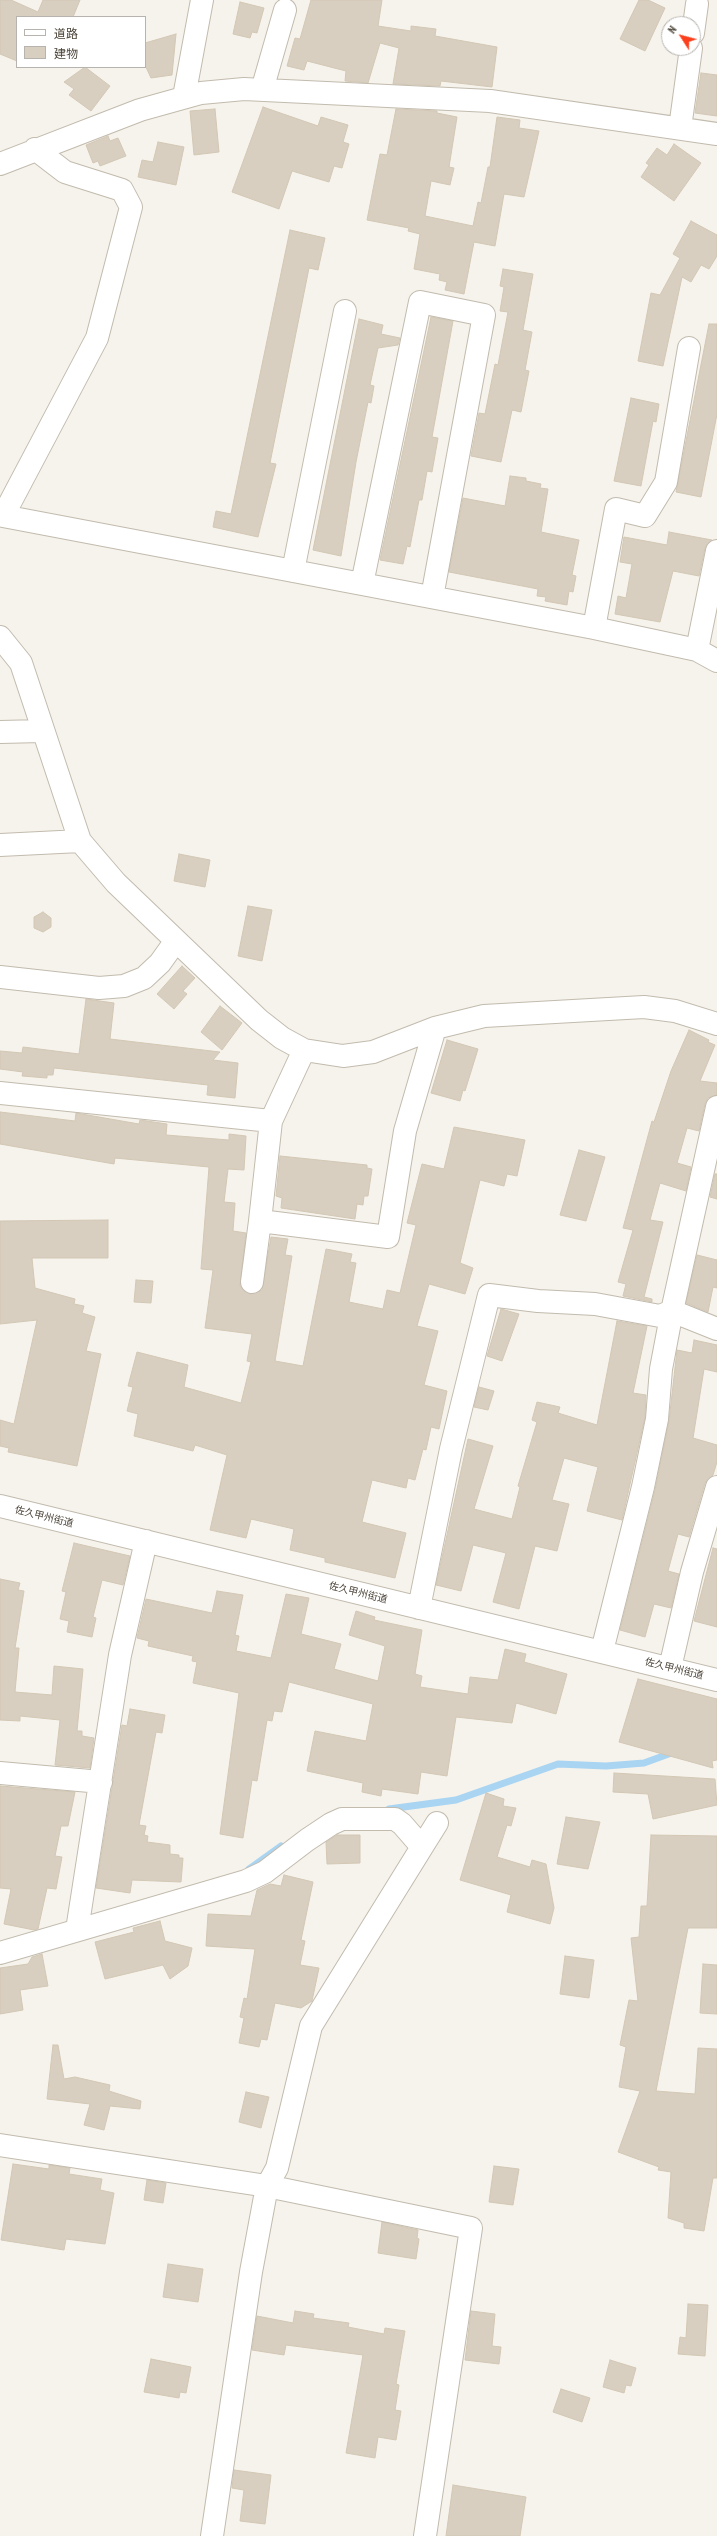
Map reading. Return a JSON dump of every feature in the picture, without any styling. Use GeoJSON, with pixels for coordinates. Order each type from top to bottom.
{"type":"FeatureCollection","features":[{"type":"Feature","properties":{"kind":"street"},"geometry":{"type":"LineString","coordinates":[[184,97],[202,0]]}},
{"type":"Feature","properties":{"kind":"street"},"geometry":{"type":"LineString","coordinates":[[695,16],[697,4]]}},
{"type":"Feature","properties":{"kind":"street"},"geometry":{"type":"LineString","coordinates":[[262,90],[285,10]]}},
{"type":"Feature","properties":{"kind":"street"},"geometry":{"type":"LineString","coordinates":[[680,128],[690,56]]}},
{"type":"Feature","properties":{"kind":"street"},"geometry":{"type":"LineString","coordinates":[[0,164],[35,149],[140,110],[201,92],[262,90],[490,101],[717,134]]}},
{"type":"Feature","properties":{"kind":"street"},"geometry":{"type":"LineString","coordinates":[[35,149],[66,172],[122,190],[131,206],[97,338],[1,518],[594,628],[697,650],[717,661]]}},
{"type":"Feature","properties":{"kind":"street"},"geometry":{"type":"LineString","coordinates":[[362,584],[420,302],[484,315],[432,597]]}},
{"type":"Feature","properties":{"kind":"street"},"geometry":{"type":"LineString","coordinates":[[293,571],[346,310]]}},
{"type":"Feature","properties":{"kind":"street"},"geometry":{"type":"LineString","coordinates":[[594,628],[616,509],[645,516],[666,482],[689,348]]}},
{"type":"Feature","properties":{"kind":"street"},"geometry":{"type":"LineString","coordinates":[[697,650],[717,551]]}},
{"type":"Feature","properties":{"kind":"street"},"geometry":{"type":"LineString","coordinates":[[0,637],[21,663],[80,841],[116,884],[175,942],[259,1020],[282,1038],[304,1050],[343,1056],[373,1052],[435,1028],[484,1016],[644,1007],[675,1011],[717,1024]]}},
{"type":"Feature","properties":{"kind":"street"},"geometry":{"type":"LineString","coordinates":[[0,732],[42,730]]}},
{"type":"Feature","properties":{"kind":"street"},"geometry":{"type":"LineString","coordinates":[[0,845],[80,841]]}},
{"type":"Feature","properties":{"kind":"street"},"geometry":{"type":"LineString","coordinates":[[0,977],[99,988],[124,986],[144,978],[160,964],[175,942]]}},
{"type":"Feature","properties":{"kind":"street"},"geometry":{"type":"LineString","coordinates":[[260,1221],[388,1237],[405,1131],[435,1028]]}},
{"type":"Feature","properties":{"kind":"street"},"geometry":{"type":"LineString","coordinates":[[252,1282],[271,1121],[304,1050]]}},
{"type":"Feature","properties":{"kind":"street"},"geometry":{"type":"LineString","coordinates":[[0,1093],[271,1121]]}},
{"type":"Feature","properties":{"kind":"street"},"geometry":{"type":"LineString","coordinates":[[602,1651],[641,1494],[657,1419],[661,1369],[672,1311],[717,1107]]}},
{"type":"Feature","properties":{"kind":"street"},"geometry":{"type":"LineString","coordinates":[[419,1608],[451,1449],[489,1295],[538,1301],[594,1304],[660,1316],[672,1311],[717,1329]]}},
{"type":"Feature","properties":{"kind":"street"},"geometry":{"type":"LineString","coordinates":[[670,1668],[692,1572],[717,1487]]}},
{"type":"Feature","properties":{"kind":"street","name":"佐久甲州街道"},"geometry":{"type":"LineString","coordinates":[[0,1506],[717,1680]]}},
{"type":"Feature","properties":{"kind":"street"},"geometry":{"type":"LineString","coordinates":[[77,1925],[101,1782],[120,1655],[146,1542]]}},
{"type":"Feature","properties":{"kind":"street"},"geometry":{"type":"LineString","coordinates":[[0,1773],[101,1782]]}},
{"type":"Feature","properties":{"kind":"street"},"geometry":{"type":"LineString","coordinates":[[0,1953],[77,1925],[246,1881],[265,1872],[306,1840],[331,1824],[342,1819],[395,1819],[402,1824],[422,1847]]}},
{"type":"Feature","properties":{"kind":"street"},"geometry":{"type":"LineString","coordinates":[[212,2536],[252,2272],[267,2186],[277,2168],[311,2026],[437,1823]]}},
{"type":"Feature","properties":{"kind":"street"},"geometry":{"type":"LineString","coordinates":[[0,2145],[267,2186],[471,2228],[425,2536]]}},
{"type":"Feature","properties":{"kind":"building"},"geometry":{"type":"Polygon","coordinates":[[[0,0],[11,0],[38,12],[43,0],[80,0],[73,16],[16,16],[16,61],[0,54],[0,0]]]}},
{"type":"Feature","properties":{"kind":"building"},"geometry":{"type":"Polygon","coordinates":[[[311,0],[382,0],[378,26],[411,31],[411,26],[436,29],[435,36],[497,47],[492,87],[441,81],[440,86],[393,84],[399,48],[380,43],[368,83],[345,81],[346,71],[307,61],[304,70],[287,66],[295,38],[300,39],[311,0]]]}},
{"type":"Feature","properties":{"kind":"building"},"geometry":{"type":"Polygon","coordinates":[[[639,0],[648,0],[665,8],[645,51],[620,39],[639,0]]]}},
{"type":"Feature","properties":{"kind":"building"},"geometry":{"type":"Polygon","coordinates":[[[240,2],[264,8],[257,33],[252,32],[250,38],[233,34],[240,2]]]}},
{"type":"Feature","properties":{"kind":"building"},"geometry":{"type":"Polygon","coordinates":[[[176,34],[172,75],[151,78],[146,67],[146,43],[176,34]]]}},
{"type":"Feature","properties":{"kind":"building"},"geometry":{"type":"Polygon","coordinates":[[[84,68],[86,68],[110,86],[91,111],[69,95],[74,89],[64,82],[84,68]]]}},
{"type":"Feature","properties":{"kind":"building"},"geometry":{"type":"Polygon","coordinates":[[[701,73],[717,75],[717,116],[695,113],[701,73]]]}},
{"type":"Feature","properties":{"kind":"building"},"geometry":{"type":"Polygon","coordinates":[[[263,107],[318,126],[321,117],[348,125],[343,142],[349,144],[342,168],[334,166],[329,182],[292,171],[279,209],[232,192],[263,107]]]}},
{"type":"Feature","properties":{"kind":"building"},"geometry":{"type":"Polygon","coordinates":[[[215,109],[219,152],[194,155],[190,111],[215,109]]]}},
{"type":"Feature","properties":{"kind":"building"},"geometry":{"type":"Polygon","coordinates":[[[396,109],[437,111],[437,113],[457,117],[449,167],[454,168],[450,185],[431,181],[425,216],[473,226],[478,202],[481,203],[488,167],[490,167],[497,117],[520,120],[519,128],[539,131],[524,197],[504,194],[495,246],[474,242],[464,294],[445,290],[447,282],[439,280],[440,274],[414,269],[420,234],[408,231],[409,228],[367,220],[380,154],[387,155],[396,109]]]}},
{"type":"Feature","properties":{"kind":"building"},"geometry":{"type":"Polygon","coordinates":[[[108,136],[110,141],[118,138],[126,156],[100,166],[98,161],[93,163],[86,145],[108,136]]]}},
{"type":"Feature","properties":{"kind":"building"},"geometry":{"type":"Polygon","coordinates":[[[158,142],[184,147],[176,185],[138,177],[142,160],[153,162],[158,142]]]}},
{"type":"Feature","properties":{"kind":"building"},"geometry":{"type":"Polygon","coordinates":[[[674,144],[701,163],[674,201],[641,177],[649,165],[646,163],[657,148],[667,155],[674,144]]]}},
{"type":"Feature","properties":{"kind":"building"},"geometry":{"type":"Polygon","coordinates":[[[691,221],[717,235],[717,256],[709,269],[701,265],[691,282],[682,277],[663,366],[638,361],[651,293],[660,295],[680,258],[673,254],[691,221]]]}},
{"type":"Feature","properties":{"kind":"building"},"geometry":{"type":"Polygon","coordinates":[[[290,230],[325,238],[318,270],[309,268],[270,463],[276,464],[258,537],[213,527],[216,511],[231,514],[290,230]]]}},
{"type":"Feature","properties":{"kind":"building"},"geometry":{"type":"Polygon","coordinates":[[[503,269],[533,274],[523,330],[532,332],[525,370],[529,371],[521,412],[512,410],[501,462],[471,456],[479,413],[485,414],[495,364],[498,365],[508,312],[500,311],[504,287],[500,286],[503,269]]]}},
{"type":"Feature","properties":{"kind":"building"},"geometry":{"type":"Polygon","coordinates":[[[431,317],[453,321],[432,437],[438,438],[432,472],[427,471],[422,500],[419,500],[410,547],[407,546],[403,564],[380,560],[431,317]]]}},
{"type":"Feature","properties":{"kind":"building"},"geometry":{"type":"Polygon","coordinates":[[[359,319],[383,325],[381,334],[400,338],[398,345],[378,348],[370,385],[374,386],[371,403],[368,402],[356,462],[341,556],[313,550],[359,319]]]}},
{"type":"Feature","properties":{"kind":"building"},"geometry":{"type":"Polygon","coordinates":[[[709,324],[717,324],[717,414],[701,497],[676,492],[709,324]]]}},
{"type":"Feature","properties":{"kind":"building"},"geometry":{"type":"Polygon","coordinates":[[[631,398],[659,404],[656,422],[653,421],[641,486],[614,481],[631,398]]]}},
{"type":"Feature","properties":{"kind":"building"},"geometry":{"type":"Polygon","coordinates":[[[510,476],[526,478],[526,481],[541,484],[540,488],[548,489],[541,532],[579,540],[572,575],[576,576],[573,592],[569,591],[567,605],[545,601],[546,597],[537,596],[538,589],[449,572],[463,498],[505,506],[510,476]]]}},
{"type":"Feature","properties":{"kind":"building"},"geometry":{"type":"Polygon","coordinates":[[[669,532],[712,540],[705,548],[699,576],[673,571],[660,622],[615,614],[618,596],[626,598],[632,564],[620,562],[624,537],[667,545],[669,532]]]}},
{"type":"Feature","properties":{"kind":"building"},"geometry":{"type":"Polygon","coordinates":[[[179,854],[210,860],[205,887],[174,881],[179,854]]]}},
{"type":"Feature","properties":{"kind":"building"},"geometry":{"type":"Polygon","coordinates":[[[248,906],[272,910],[262,961],[238,956],[248,906]]]}},
{"type":"Feature","properties":{"kind":"building"},"geometry":{"type":"Polygon","coordinates":[[[43,912],[51,918],[51,927],[43,932],[34,928],[34,917],[43,912]]]}},
{"type":"Feature","properties":{"kind":"building"},"geometry":{"type":"Polygon","coordinates":[[[182,966],[195,978],[183,991],[187,994],[174,1009],[157,994],[182,966]]]}},
{"type":"Feature","properties":{"kind":"building"},"geometry":{"type":"Polygon","coordinates":[[[86,999],[114,1003],[110,1039],[220,1052],[213,1060],[238,1063],[235,1098],[207,1095],[208,1085],[54,1068],[53,1075],[47,1075],[47,1078],[22,1076],[23,1072],[0,1069],[0,1051],[22,1053],[23,1047],[79,1054],[86,999]]]}},
{"type":"Feature","properties":{"kind":"building"},"geometry":{"type":"Polygon","coordinates":[[[220,1006],[242,1023],[222,1050],[201,1032],[220,1006]]]}},
{"type":"Feature","properties":{"kind":"building"},"geometry":{"type":"Polygon","coordinates":[[[689,1030],[709,1040],[708,1042],[715,1045],[700,1081],[717,1083],[717,1095],[708,1098],[705,1104],[699,1131],[687,1128],[677,1163],[691,1167],[686,1191],[660,1183],[650,1220],[663,1222],[644,1297],[652,1299],[652,1302],[623,1296],[626,1284],[618,1282],[633,1230],[623,1228],[652,1121],[654,1122],[671,1071],[689,1030]]]}},
{"type":"Feature","properties":{"kind":"building"},"geometry":{"type":"Polygon","coordinates":[[[447,1040],[478,1049],[465,1091],[463,1090],[460,1101],[431,1093],[447,1040]]]}},
{"type":"Feature","properties":{"kind":"building"},"geometry":{"type":"Polygon","coordinates":[[[0,1112],[75,1121],[76,1113],[139,1124],[140,1120],[167,1124],[166,1135],[229,1140],[229,1134],[246,1136],[244,1170],[228,1169],[224,1202],[235,1203],[233,1231],[246,1233],[240,1286],[250,1294],[262,1290],[271,1237],[288,1239],[285,1255],[292,1256],[275,1361],[303,1366],[326,1249],[352,1254],[350,1262],[356,1263],[349,1302],[383,1309],[387,1290],[400,1293],[416,1225],[407,1223],[422,1164],[444,1169],[454,1127],[525,1140],[517,1176],[507,1174],[504,1186],[480,1180],[460,1263],[473,1268],[465,1294],[429,1284],[417,1326],[438,1331],[424,1385],[447,1391],[439,1429],[431,1427],[426,1450],[423,1449],[415,1480],[408,1478],[406,1488],[372,1480],[362,1522],[406,1533],[395,1578],[325,1562],[325,1558],[290,1550],[294,1529],[251,1519],[246,1538],[210,1530],[227,1455],[195,1445],[193,1451],[134,1436],[138,1414],[127,1411],[133,1387],[128,1386],[137,1352],[188,1365],[184,1387],[241,1403],[251,1362],[247,1361],[252,1334],[205,1328],[213,1270],[201,1269],[209,1167],[115,1158],[114,1164],[0,1144],[0,1112]]]}},
{"type":"Feature","properties":{"kind":"building"},"geometry":{"type":"Polygon","coordinates":[[[579,1150],[605,1157],[586,1221],[560,1215],[579,1150]]]}},
{"type":"Feature","properties":{"kind":"building"},"geometry":{"type":"Polygon","coordinates":[[[280,1156],[367,1165],[367,1168],[372,1169],[368,1196],[364,1196],[363,1205],[357,1204],[355,1219],[281,1208],[282,1198],[276,1196],[280,1156]]]}},
{"type":"Feature","properties":{"kind":"building"},"geometry":{"type":"Polygon","coordinates":[[[715,1174],[717,1174],[717,1199],[710,1197],[715,1174]]]}},
{"type":"Feature","properties":{"kind":"building"},"geometry":{"type":"Polygon","coordinates":[[[108,1220],[108,1258],[32,1258],[35,1288],[75,1299],[74,1304],[84,1306],[82,1313],[95,1317],[86,1351],[101,1354],[77,1466],[8,1452],[9,1448],[0,1446],[0,1420],[14,1424],[37,1320],[0,1324],[0,1221],[108,1220]]]}},
{"type":"Feature","properties":{"kind":"building"},"geometry":{"type":"Polygon","coordinates":[[[697,1255],[717,1260],[717,1288],[713,1287],[708,1312],[686,1303],[697,1255]]]}},
{"type":"Feature","properties":{"kind":"building"},"geometry":{"type":"Polygon","coordinates":[[[136,1280],[153,1281],[151,1303],[134,1302],[136,1280]]]}},
{"type":"Feature","properties":{"kind":"building"},"geometry":{"type":"Polygon","coordinates":[[[501,1309],[519,1314],[502,1361],[487,1356],[501,1309]]]}},
{"type":"Feature","properties":{"kind":"building"},"geometry":{"type":"Polygon","coordinates":[[[617,1321],[647,1326],[633,1393],[646,1395],[645,1417],[622,1520],[587,1511],[598,1467],[564,1458],[552,1500],[569,1504],[557,1551],[535,1546],[519,1609],[493,1602],[506,1553],[473,1545],[461,1591],[436,1585],[468,1439],[493,1446],[474,1509],[512,1519],[520,1487],[518,1486],[537,1422],[532,1420],[537,1402],[560,1407],[558,1413],[597,1425],[617,1321]]]}},
{"type":"Feature","properties":{"kind":"building"},"geometry":{"type":"Polygon","coordinates":[[[694,1340],[717,1345],[717,1372],[704,1369],[693,1438],[717,1445],[717,1462],[713,1475],[705,1483],[689,1537],[678,1534],[668,1571],[679,1574],[671,1608],[654,1604],[645,1637],[620,1630],[655,1490],[669,1421],[677,1350],[692,1353],[694,1340]]]}},
{"type":"Feature","properties":{"kind":"building"},"geometry":{"type":"Polygon","coordinates":[[[479,1387],[494,1391],[488,1410],[474,1407],[479,1387]]]}},
{"type":"Feature","properties":{"kind":"building"},"geometry":{"type":"Polygon","coordinates":[[[74,1543],[130,1556],[123,1585],[102,1580],[93,1617],[96,1618],[92,1637],[67,1632],[69,1621],[60,1619],[66,1592],[62,1591],[74,1543]]]}},
{"type":"Feature","properties":{"kind":"building"},"geometry":{"type":"Polygon","coordinates":[[[713,1548],[717,1549],[717,1627],[694,1621],[713,1548]]]}},
{"type":"Feature","properties":{"kind":"building"},"geometry":{"type":"Polygon","coordinates":[[[0,1579],[20,1583],[18,1590],[24,1591],[15,1648],[19,1648],[15,1692],[52,1695],[54,1666],[83,1669],[77,1731],[82,1731],[82,1736],[94,1738],[90,1768],[55,1765],[60,1720],[20,1716],[20,1721],[0,1720],[0,1579]]]}},
{"type":"Feature","properties":{"kind":"building"},"geometry":{"type":"Polygon","coordinates":[[[217,1591],[243,1595],[235,1635],[239,1636],[236,1651],[271,1658],[286,1594],[309,1598],[301,1634],[341,1644],[334,1669],[378,1681],[385,1646],[349,1635],[356,1611],[375,1617],[374,1620],[422,1630],[415,1674],[422,1676],[420,1687],[468,1694],[470,1677],[498,1680],[505,1649],[526,1654],[524,1662],[567,1674],[556,1714],[516,1703],[512,1723],[456,1717],[447,1776],[421,1772],[418,1794],[382,1789],[381,1796],[362,1792],[363,1783],[307,1771],[315,1731],[366,1741],[373,1704],[289,1682],[282,1712],[274,1711],[272,1721],[267,1720],[257,1781],[252,1780],[243,1838],[220,1834],[239,1693],[193,1683],[197,1662],[192,1661],[193,1656],[148,1646],[149,1641],[137,1638],[146,1599],[212,1613],[217,1591]]]}},
{"type":"Feature","properties":{"kind":"building"},"geometry":{"type":"Polygon","coordinates":[[[638,1679],[717,1699],[717,1760],[712,1761],[713,1768],[619,1742],[638,1679]]]}},
{"type":"Feature","properties":{"kind":"building"},"geometry":{"type":"Polygon","coordinates":[[[130,1709],[165,1715],[162,1733],[156,1732],[139,1825],[146,1826],[144,1835],[148,1836],[147,1842],[170,1845],[170,1854],[179,1855],[179,1858],[183,1858],[181,1882],[132,1880],[130,1893],[96,1888],[122,1725],[127,1726],[130,1709]]]}},
{"type":"Feature","properties":{"kind":"building"},"geometry":{"type":"Polygon","coordinates":[[[614,1773],[715,1779],[717,1805],[653,1819],[648,1794],[613,1792],[614,1773]]]}},
{"type":"Feature","properties":{"kind":"building"},"geometry":{"type":"Polygon","coordinates":[[[0,1786],[75,1792],[68,1826],[61,1826],[55,1856],[62,1857],[56,1889],[47,1888],[38,1929],[34,1930],[4,1924],[11,1889],[0,1888],[0,1786]]]}},
{"type":"Feature","properties":{"kind":"building"},"geometry":{"type":"Polygon","coordinates":[[[486,1793],[504,1799],[503,1806],[516,1808],[511,1826],[507,1825],[497,1857],[530,1867],[532,1860],[546,1864],[554,1908],[550,1924],[507,1912],[511,1895],[460,1880],[486,1793]]]}},
{"type":"Feature","properties":{"kind":"building"},"geometry":{"type":"Polygon","coordinates":[[[566,1817],[600,1822],[588,1869],[557,1864],[566,1817]]]}},
{"type":"Feature","properties":{"kind":"building"},"geometry":{"type":"Polygon","coordinates":[[[337,1835],[360,1835],[360,1863],[327,1864],[326,1842],[337,1835]]]}},
{"type":"Feature","properties":{"kind":"building"},"geometry":{"type":"Polygon","coordinates":[[[651,1835],[717,1836],[717,1928],[688,1928],[656,2091],[695,2094],[698,2048],[717,2049],[717,2178],[713,2178],[704,2231],[684,2228],[684,2223],[668,2218],[671,2172],[658,2170],[659,2167],[618,2152],[640,2091],[619,2087],[626,2047],[620,2045],[629,2000],[638,2001],[631,1938],[639,1937],[641,1906],[647,1906],[651,1835]]]}},
{"type":"Feature","properties":{"kind":"building"},"geometry":{"type":"Polygon","coordinates":[[[284,1875],[313,1882],[301,1940],[305,1941],[300,1965],[319,1968],[312,2001],[301,2008],[275,2003],[267,2040],[261,2039],[259,2047],[239,2043],[244,2018],[240,2017],[244,1998],[247,1999],[255,1949],[206,1946],[208,1914],[251,1916],[257,1890],[270,1884],[281,1886],[284,1875]]]}},
{"type":"Feature","properties":{"kind":"building"},"geometry":{"type":"Polygon","coordinates":[[[160,1921],[165,1941],[192,1948],[188,1966],[170,1979],[163,1965],[105,1979],[95,1942],[134,1932],[133,1928],[160,1921]]]}},
{"type":"Feature","properties":{"kind":"building"},"geometry":{"type":"Polygon","coordinates":[[[42,1954],[48,1986],[20,1990],[23,2010],[0,2014],[0,1968],[28,1964],[32,1957],[42,1954]]]}},
{"type":"Feature","properties":{"kind":"building"},"geometry":{"type":"Polygon","coordinates":[[[565,1956],[594,1960],[589,1998],[560,1994],[565,1956]]]}},
{"type":"Feature","properties":{"kind":"building"},"geometry":{"type":"Polygon","coordinates":[[[703,1964],[717,1965],[717,2014],[700,2013],[703,1964]]]}},
{"type":"Feature","properties":{"kind":"building"},"geometry":{"type":"Polygon","coordinates":[[[53,2045],[58,2045],[64,2079],[75,2077],[110,2085],[109,2091],[141,2101],[140,2109],[110,2106],[104,2130],[84,2125],[90,2104],[47,2099],[53,2045]]]}},
{"type":"Feature","properties":{"kind":"building"},"geometry":{"type":"Polygon","coordinates":[[[246,2092],[269,2097],[261,2128],[239,2122],[246,2092]]]}},
{"type":"Feature","properties":{"kind":"building"},"geometry":{"type":"Polygon","coordinates":[[[13,2164],[49,2169],[49,2165],[70,2168],[69,2174],[102,2179],[100,2190],[114,2193],[105,2244],[66,2239],[64,2250],[1,2240],[13,2164]]]}},
{"type":"Feature","properties":{"kind":"building"},"geometry":{"type":"Polygon","coordinates":[[[494,2166],[519,2169],[513,2205],[489,2202],[494,2166]]]}},
{"type":"Feature","properties":{"kind":"building"},"geometry":{"type":"Polygon","coordinates":[[[147,2180],[166,2183],[163,2203],[144,2200],[147,2180]]]}},
{"type":"Feature","properties":{"kind":"building"},"geometry":{"type":"Polygon","coordinates":[[[382,2222],[418,2230],[417,2238],[419,2239],[416,2259],[378,2253],[382,2222]]]}},
{"type":"Feature","properties":{"kind":"building"},"geometry":{"type":"Polygon","coordinates":[[[168,2264],[203,2269],[198,2302],[163,2297],[168,2264]]]}},
{"type":"Feature","properties":{"kind":"building"},"geometry":{"type":"Polygon","coordinates":[[[688,2304],[708,2305],[705,2356],[678,2354],[680,2337],[686,2338],[688,2304]]]}},
{"type":"Feature","properties":{"kind":"building"},"geometry":{"type":"Polygon","coordinates":[[[295,2311],[314,2314],[313,2318],[349,2323],[348,2327],[384,2334],[385,2328],[405,2331],[396,2384],[399,2385],[395,2410],[401,2411],[396,2440],[378,2437],[375,2458],[346,2453],[363,2355],[286,2345],[284,2355],[252,2350],[257,2316],[293,2323],[295,2311]]]}},
{"type":"Feature","properties":{"kind":"building"},"geometry":{"type":"Polygon","coordinates":[[[471,2311],[495,2314],[492,2346],[501,2347],[499,2364],[465,2360],[471,2311]]]}},
{"type":"Feature","properties":{"kind":"building"},"geometry":{"type":"Polygon","coordinates":[[[151,2359],[191,2367],[186,2393],[180,2392],[179,2398],[144,2392],[151,2359]]]}},
{"type":"Feature","properties":{"kind":"building"},"geometry":{"type":"Polygon","coordinates":[[[610,2360],[636,2368],[631,2386],[626,2385],[624,2393],[603,2387],[610,2360]]]}},
{"type":"Feature","properties":{"kind":"building"},"geometry":{"type":"Polygon","coordinates":[[[561,2389],[590,2398],[582,2422],[553,2412],[561,2389]]]}},
{"type":"Feature","properties":{"kind":"building"},"geometry":{"type":"Polygon","coordinates":[[[234,2470],[271,2475],[265,2524],[240,2521],[244,2490],[232,2488],[234,2470]]]}},
{"type":"Feature","properties":{"kind":"building"},"geometry":{"type":"Polygon","coordinates":[[[453,2485],[526,2497],[520,2536],[446,2536],[453,2485]]]}},
{"type":"Feature","properties":{"kind":"waterway"},"geometry":{"type":"LineString","coordinates":[[389,1809],[456,1800],[558,1764],[606,1766],[644,1763],[674,1752]]}},
{"type":"Feature","properties":{"kind":"waterway"},"geometry":{"type":"LineString","coordinates":[[249,1869],[281,1846]]}}]}
